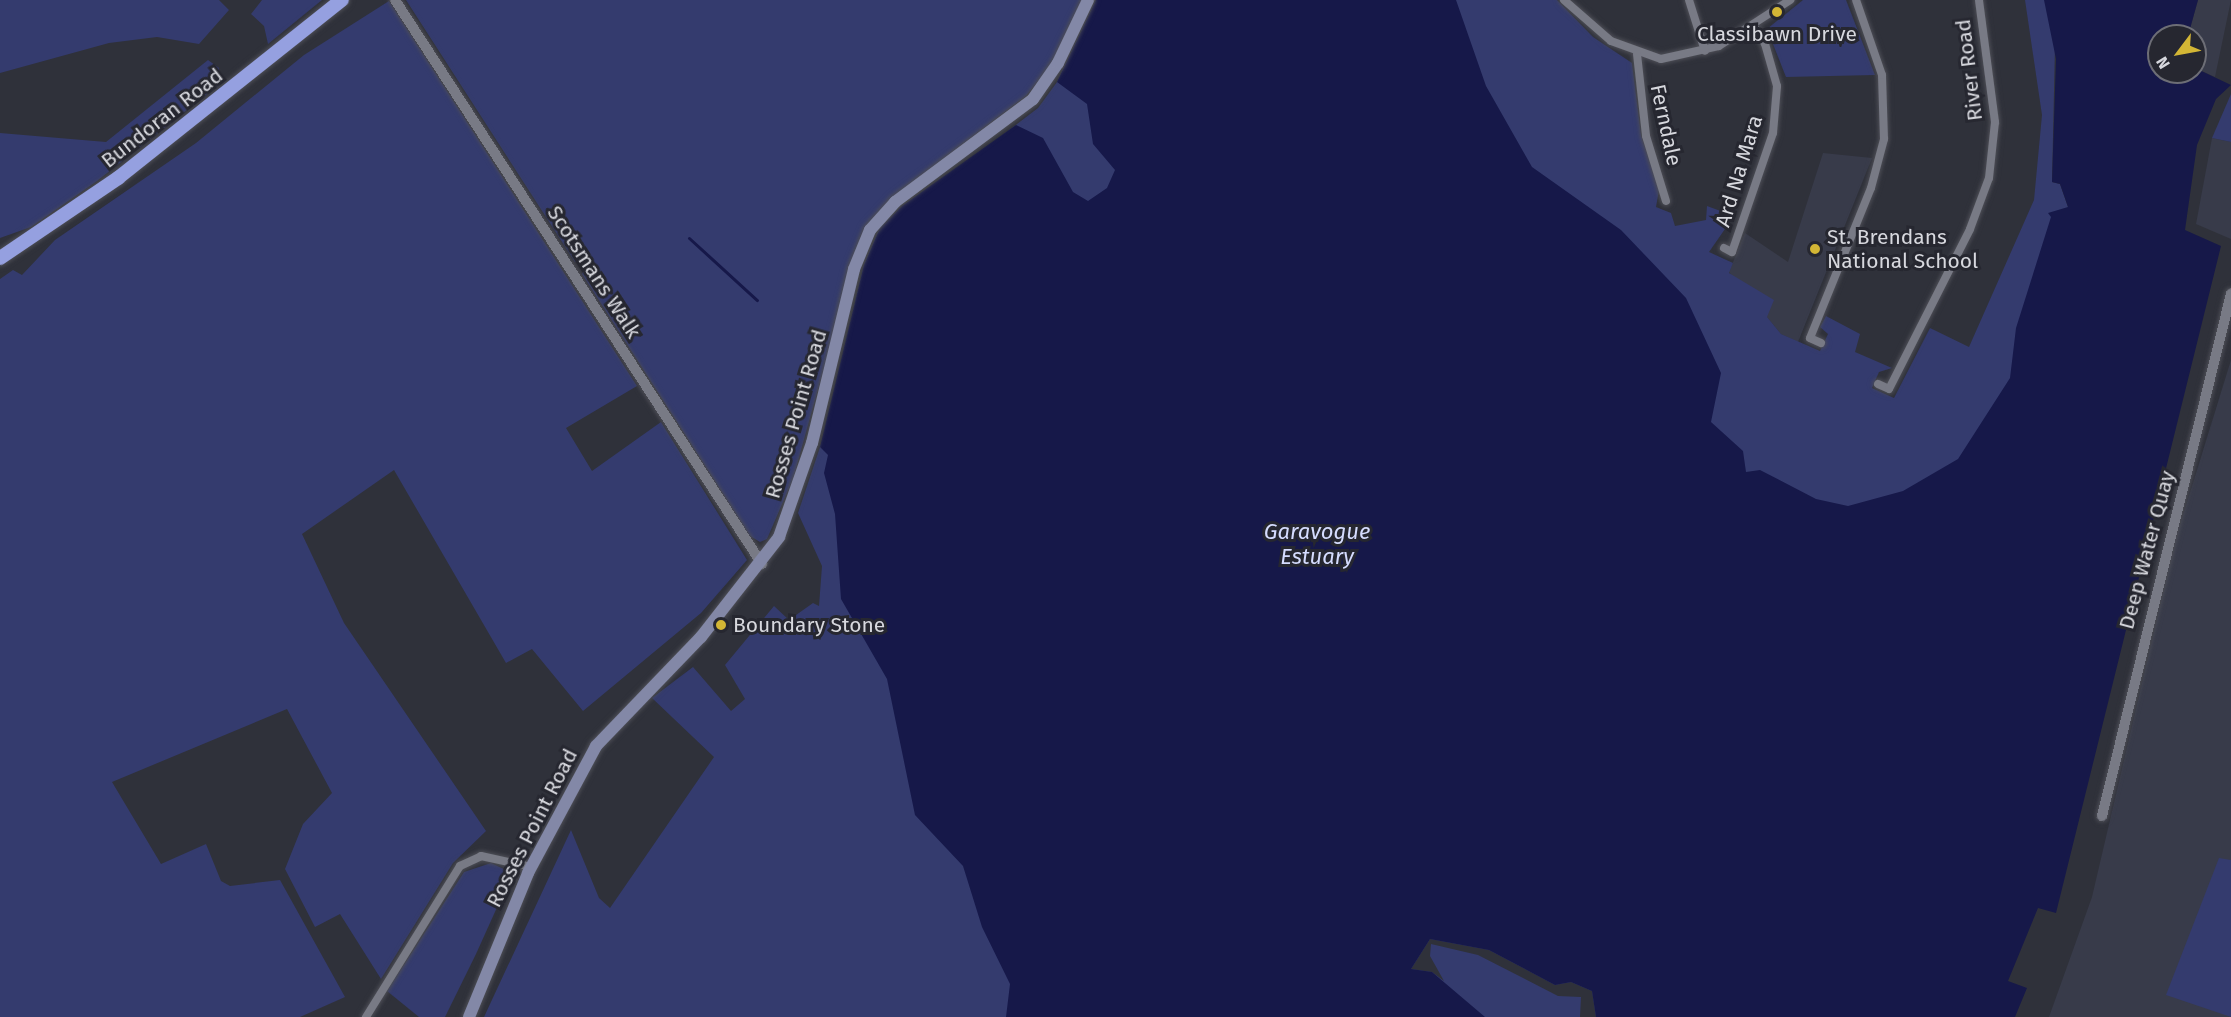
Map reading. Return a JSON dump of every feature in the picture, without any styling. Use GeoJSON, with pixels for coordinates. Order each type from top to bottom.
{"type":"FeatureCollection","features":[{"type":"Feature","properties":{"kind":"highway","name":"Bundoran Road"},"geometry":{"type":"LineString","coordinates":[[0,258],[118,178],[342,0]]}},
{"type":"Feature","properties":{"kind":"main road","name":"Rosses Point Road"},"geometry":{"type":"LineString","coordinates":[[469,1017],[531,867],[606,732],[701,637],[762,564],[800,484],[854,268],[870,230],[895,202],[1033,99],[1058,63],[1088,0]]}},
{"type":"Feature","properties":{"kind":"street","name":"Scotsmans Walk"},"geometry":{"type":"LineString","coordinates":[[395,0],[762,564]]}},
{"type":"Feature","properties":{"kind":"street"},"geometry":{"type":"LineString","coordinates":[[1564,0],[1588,25],[1637,54],[1661,59],[1705,51],[1753,25],[1790,0]]}},
{"type":"Feature","properties":{"kind":"street"},"geometry":{"type":"LineString","coordinates":[[1689,0],[1705,51]]}},
{"type":"Feature","properties":{"kind":"street"},"geometry":{"type":"LineString","coordinates":[[1821,343],[1810,338],[1871,188],[1884,139],[1882,75],[1856,0]]}},
{"type":"Feature","properties":{"kind":"street","name":"River Road"},"geometry":{"type":"LineString","coordinates":[[1878,384],[1889,389],[1970,229],[1989,178],[1995,122],[1979,0]]}},
{"type":"Feature","properties":{"kind":"street","name":"Ard Na Mara"},"geometry":{"type":"LineString","coordinates":[[1724,248],[1732,252],[1773,133],[1777,86],[1766,44],[1753,25]]}},
{"type":"Feature","properties":{"kind":"street","name":"Ferndale"},"geometry":{"type":"LineString","coordinates":[[1637,54],[1646,136],[1666,201]]}},
{"type":"Feature","properties":{"kind":"street","name":"Deep Water Quay"},"geometry":{"type":"LineString","coordinates":[[2102,816],[2231,294]]}},
{"type":"Feature","properties":{"kind":"street"},"geometry":{"type":"LineString","coordinates":[[366,1017],[460,866],[481,856],[531,867]]}},
{"type":"Feature","properties":{"kind":"shaded area"},"geometry":{"type":"Polygon","coordinates":[[[0,0],[219,0],[229,10],[199,44],[157,37],[109,43],[0,73],[0,0]]]}},
{"type":"Feature","properties":{"kind":"shaded area"},"geometry":{"type":"Polygon","coordinates":[[[262,0],[322,0],[268,44],[264,26],[251,14],[262,0]]]}},
{"type":"Feature","properties":{"kind":"shaded area"},"geometry":{"type":"Polygon","coordinates":[[[406,0],[1082,0],[1051,65],[1026,96],[895,195],[861,235],[793,479],[767,539],[760,542],[750,536],[582,274],[587,266],[582,258],[575,262],[406,0]]]}},
{"type":"Feature","properties":{"kind":"shaded area","name":"Garavogue Estuary"},"geometry":{"type":"Polygon","coordinates":[[[1096,0],[1557,0],[1593,37],[1632,63],[1641,135],[1659,190],[1656,207],[1671,213],[1675,226],[1706,220],[1707,206],[1734,216],[1709,252],[1733,263],[1729,273],[1774,300],[1767,317],[1781,334],[1820,351],[1828,334],[1820,327],[1826,316],[1860,334],[1855,352],[1892,368],[1879,372],[1872,388],[1894,398],[1930,328],[1969,347],[2034,200],[2042,115],[2025,0],[2056,0],[2052,182],[2060,184],[2068,207],[2054,353],[1596,1017],[1592,991],[1571,982],[1555,985],[1489,950],[1430,939],[1411,969],[1432,972],[1444,981],[1430,956],[1431,944],[1478,955],[1558,996],[1581,997],[1580,1017],[484,1017],[571,830],[599,898],[610,908],[714,757],[652,698],[693,667],[731,711],[745,699],[725,665],[774,606],[789,620],[813,603],[819,606],[822,566],[798,513],[824,435],[864,265],[880,228],[1038,108],[1057,82],[1096,0]]]}},
{"type":"Feature","properties":{"kind":"shaded area"},"geometry":{"type":"Polygon","coordinates":[[[1803,0],[1846,0],[1875,75],[1786,77],[1767,29],[1803,0]]]}},
{"type":"Feature","properties":{"kind":"shaded area"},"geometry":{"type":"Polygon","coordinates":[[[2198,0],[2231,0],[2215,77],[2207,73],[2207,24],[2191,24],[2198,0]]]}},
{"type":"Feature","properties":{"kind":"shaded area"},"geometry":{"type":"Polygon","coordinates":[[[389,1],[637,386],[566,428],[592,471],[661,422],[747,560],[701,613],[583,711],[532,649],[506,663],[394,470],[302,534],[344,623],[486,831],[453,863],[381,979],[340,914],[315,927],[285,869],[303,824],[332,793],[287,709],[112,782],[161,864],[206,844],[221,881],[230,886],[280,880],[345,997],[300,1017],[0,1017],[0,279],[13,270],[22,275],[55,240],[196,143],[304,55],[389,1]]]}},
{"type":"Feature","properties":{"kind":"shaded area"},"geometry":{"type":"Polygon","coordinates":[[[208,60],[219,68],[221,83],[97,181],[31,227],[0,238],[0,133],[106,142],[208,60]]]}},
{"type":"Feature","properties":{"kind":"shaded area"},"geometry":{"type":"Polygon","coordinates":[[[2231,94],[2231,142],[2212,138],[2231,94]]]}},
{"type":"Feature","properties":{"kind":"shaded area"},"geometry":{"type":"Polygon","coordinates":[[[2212,138],[2231,142],[2231,239],[2196,224],[2212,138]]]}},
{"type":"Feature","properties":{"kind":"shaded area","name":"St. Brendans National School"},"geometry":{"type":"Polygon","coordinates":[[[1823,153],[1872,158],[1798,342],[1781,334],[1729,272],[1745,233],[1788,262],[1823,153]]]}},
{"type":"Feature","properties":{"kind":"shaded area"},"geometry":{"type":"Polygon","coordinates":[[[2231,360],[2231,1017],[2049,1017],[2092,897],[2176,538],[2231,360]]]}},
{"type":"Feature","properties":{"kind":"shaded area"},"geometry":{"type":"Polygon","coordinates":[[[2219,858],[2231,860],[2231,1017],[2166,995],[2219,858]]]}},
{"type":"Feature","properties":{"kind":"shaded area"},"geometry":{"type":"Polygon","coordinates":[[[491,863],[508,871],[508,883],[476,954],[445,1017],[419,1017],[387,991],[464,872],[491,863]]]}},
{"type":"Feature","properties":{"kind":"water","name":"Garavogue Estuary"},"geometry":{"type":"Polygon","coordinates":[[[1096,0],[1456,0],[1486,86],[1532,167],[1621,230],[1686,298],[1721,373],[1711,422],[1743,451],[1746,472],[1760,470],[1816,499],[1848,506],[1903,491],[1958,459],[2010,378],[2016,328],[2051,217],[2048,213],[2068,207],[2060,184],[2052,182],[2056,59],[2044,0],[2198,0],[2191,24],[2147,24],[2147,84],[2207,84],[2207,74],[2231,85],[2216,99],[2197,145],[2185,230],[2221,246],[2056,913],[2038,908],[2008,981],[2027,988],[2015,1017],[1596,1017],[1592,991],[1571,982],[1555,985],[1489,950],[1430,939],[1411,969],[1432,972],[1485,1017],[1006,1017],[1010,984],[982,927],[963,866],[915,815],[887,679],[841,599],[835,514],[824,473],[828,455],[820,447],[864,265],[880,228],[902,206],[1016,125],[1043,138],[1073,192],[1088,201],[1107,188],[1115,170],[1093,144],[1087,104],[1057,82],[1096,0]]]}},
{"type":"Feature","properties":{"kind":"waterway"},"geometry":{"type":"LineString","coordinates":[[689,238],[757,300]]}},
{"type":"Feature","properties":{"kind":"place","name":"Classibawn Drive"},"geometry":{"type":"Point","coordinates":[1777,12]}},
{"type":"Feature","properties":{"kind":"place","name":"St. Brendans National School"},"geometry":{"type":"Point","coordinates":[1815,249]}},
{"type":"Feature","properties":{"kind":"place","name":"Boundary Stone"},"geometry":{"type":"Point","coordinates":[721,625]}}]}
